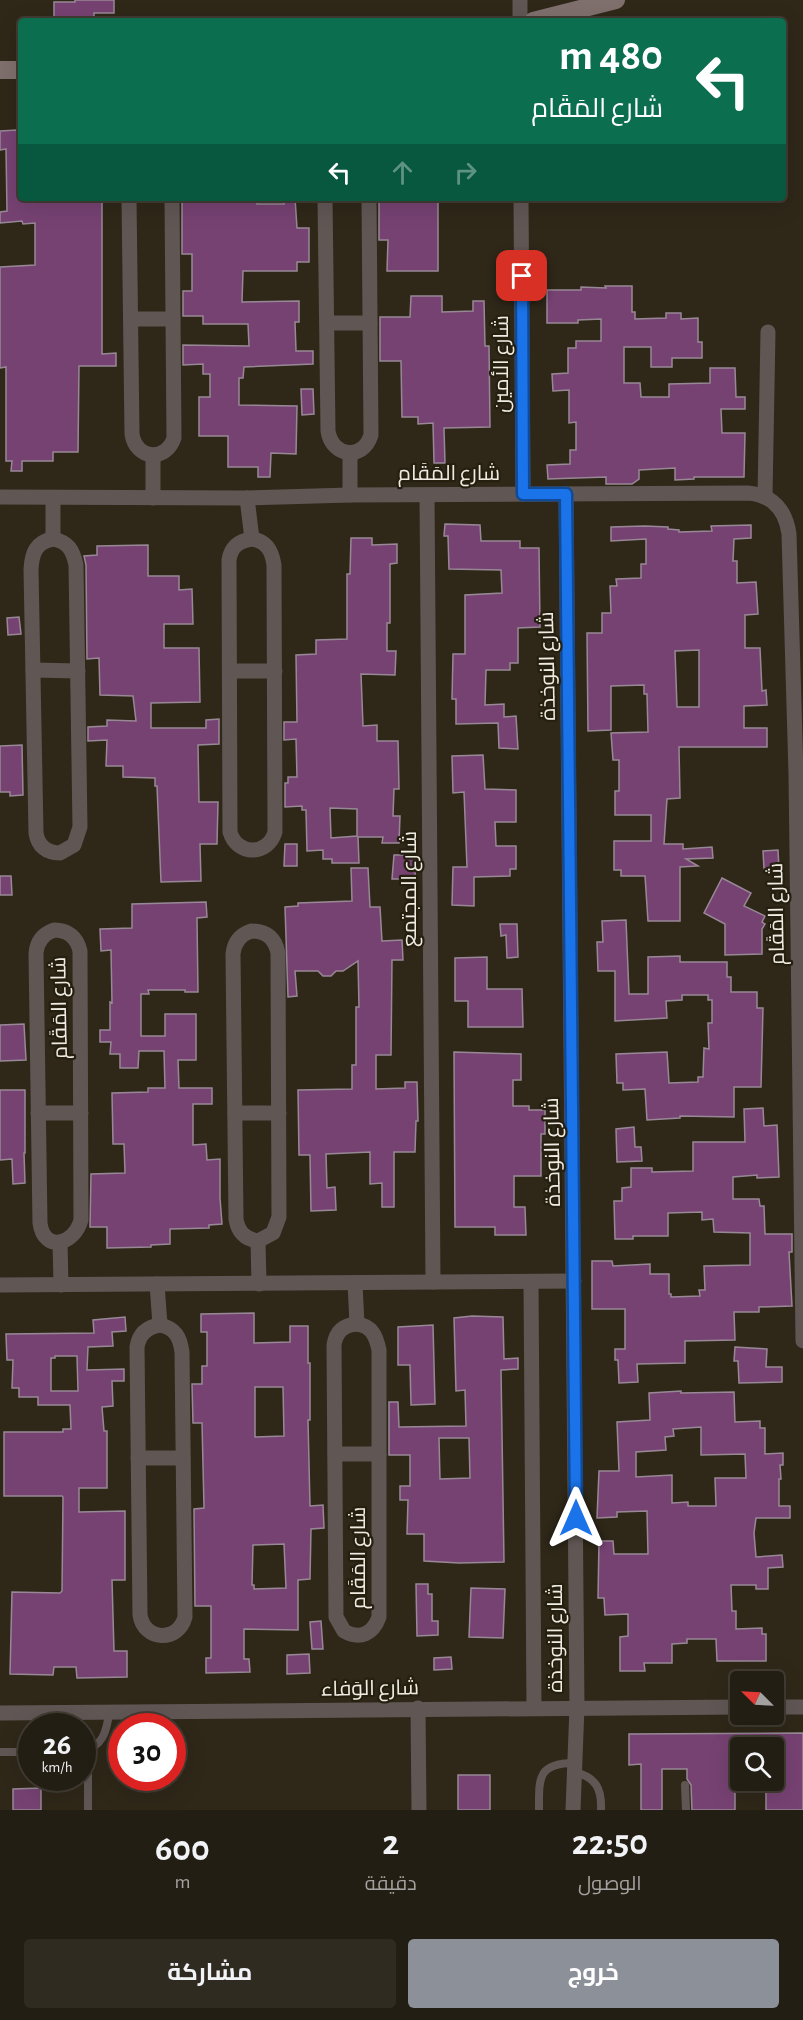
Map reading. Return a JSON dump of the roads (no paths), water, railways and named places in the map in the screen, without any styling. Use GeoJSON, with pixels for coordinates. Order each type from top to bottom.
{"type":"FeatureCollection","features":[{"type":"Feature","properties":{"kind":"street"},"geometry":{"type":"LineString","coordinates":[[520,0],[520,18]]}},
{"type":"Feature","properties":{"kind":"street"},"geometry":{"type":"LineString","coordinates":[[546,18],[616,0]]}},
{"type":"Feature","properties":{"kind":"street"},"geometry":{"type":"LineString","coordinates":[[0,70],[18,70]]}},
{"type":"Feature","properties":{"kind":"street"},"geometry":{"type":"LineString","coordinates":[[129,201],[133,441],[141,452],[153,456],[165,452],[174,438],[172,201]]}},
{"type":"Feature","properties":{"kind":"street"},"geometry":{"type":"LineString","coordinates":[[325,201],[329,438],[337,449],[350,453],[366,445],[370,435],[369,201]]}},
{"type":"Feature","properties":{"kind":"street","name":"شارع الأمين"},"geometry":{"type":"LineString","coordinates":[[521,201],[523,494]]}},
{"type":"Feature","properties":{"kind":"street"},"geometry":{"type":"LineString","coordinates":[[131,319],[173,319]]}},
{"type":"Feature","properties":{"kind":"street"},"geometry":{"type":"LineString","coordinates":[[327,323],[370,323]]}},
{"type":"Feature","properties":{"kind":"street"},"geometry":{"type":"LineString","coordinates":[[765,496],[768,332]]}},
{"type":"Feature","properties":{"kind":"street"},"geometry":{"type":"LineString","coordinates":[[350,453],[350,495]]}},
{"type":"Feature","properties":{"kind":"street"},"geometry":{"type":"LineString","coordinates":[[153,456],[153,498]]}},
{"type":"Feature","properties":{"kind":"street","name":"شارع المَقَام"},"geometry":{"type":"LineString","coordinates":[[0,497],[247,498],[350,495],[748,493],[765,496],[775,502],[783,511],[788,522],[789,534],[796,774],[803,1341]]}},
{"type":"Feature","properties":{"kind":"street","name":"شارع النوخذة"},"geometry":{"type":"LineString","coordinates":[[566,494],[577,1707],[573,1810]]}},
{"type":"Feature","properties":{"kind":"street","name":"شارع المجتمع"},"geometry":{"type":"LineString","coordinates":[[427,495],[433,1282]]}},
{"type":"Feature","properties":{"kind":"street"},"geometry":{"type":"LineString","coordinates":[[247,498],[252,538]]}},
{"type":"Feature","properties":{"kind":"street"},"geometry":{"type":"LineString","coordinates":[[53,499],[53,539]]}},
{"type":"Feature","properties":{"kind":"street"},"geometry":{"type":"LineString","coordinates":[[252,538],[265,544],[273,557],[276,832],[266,846],[250,851],[235,843],[231,832],[230,670],[230,554],[239,543],[252,538]]}},
{"type":"Feature","properties":{"kind":"street"},"geometry":{"type":"LineString","coordinates":[[53,539],[67,544],[72,550],[76,565],[79,834],[70,849],[54,853],[40,845],[36,833],[33,670],[31,569],[33,554],[41,543],[53,539]]}},
{"type":"Feature","properties":{"kind":"street"},"geometry":{"type":"LineString","coordinates":[[33,670],[78,671]]}},
{"type":"Feature","properties":{"kind":"street"},"geometry":{"type":"LineString","coordinates":[[230,670],[275,671]]}},
{"type":"Feature","properties":{"kind":"street","name":"شارع المَقَام"},"geometry":{"type":"LineString","coordinates":[[60,930],[76,939],[80,951],[81,1113],[81,1221],[74,1236],[65,1242],[60,1242],[48,1239],[40,1229],[36,947],[48,932],[60,930]]}},
{"type":"Feature","properties":{"kind":"street"},"geometry":{"type":"LineString","coordinates":[[258,931],[269,936],[277,946],[278,953],[279,1113],[279,1217],[273,1233],[258,1241],[245,1237],[237,1226],[234,948],[236,942],[245,933],[258,931]]}},
{"type":"Feature","properties":{"kind":"street"},"geometry":{"type":"LineString","coordinates":[[38,1113],[81,1113]]}},
{"type":"Feature","properties":{"kind":"street"},"geometry":{"type":"LineString","coordinates":[[235,1113],[279,1113]]}},
{"type":"Feature","properties":{"kind":"street"},"geometry":{"type":"LineString","coordinates":[[258,1241],[259,1284]]}},
{"type":"Feature","properties":{"kind":"street"},"geometry":{"type":"LineString","coordinates":[[60,1242],[61,1285]]}},
{"type":"Feature","properties":{"kind":"street"},"geometry":{"type":"LineString","coordinates":[[0,1285],[574,1281]]}},
{"type":"Feature","properties":{"kind":"street","name":"شارع النوخذة"},"geometry":{"type":"LineString","coordinates":[[531,1282],[534,1707]]}},
{"type":"Feature","properties":{"kind":"street"},"geometry":{"type":"LineString","coordinates":[[355,1283],[357,1324]]}},
{"type":"Feature","properties":{"kind":"street"},"geometry":{"type":"LineString","coordinates":[[157,1284],[160,1325]]}},
{"type":"Feature","properties":{"kind":"street","name":"شارع المَقَام"},"geometry":{"type":"LineString","coordinates":[[357,1324],[370,1329],[375,1335],[379,1350],[379,1617],[370,1631],[355,1635],[344,1631],[336,1617],[335,1338],[343,1328],[357,1324]]}},
{"type":"Feature","properties":{"kind":"street"},"geometry":{"type":"LineString","coordinates":[[160,1325],[173,1330],[181,1343],[183,1458],[185,1617],[180,1628],[164,1636],[147,1631],[140,1615],[138,1340],[147,1329],[160,1325]]}},
{"type":"Feature","properties":{"kind":"street"},"geometry":{"type":"LineString","coordinates":[[335,1454],[379,1454]]}},
{"type":"Feature","properties":{"kind":"street"},"geometry":{"type":"LineString","coordinates":[[138,1458],[183,1458]]}},
{"type":"Feature","properties":{"kind":"street","name":"شارع الوَفاء"},"geometry":{"type":"LineString","coordinates":[[0,1713],[730,1707]]}},
{"type":"Feature","properties":{"kind":"street"},"geometry":{"type":"LineString","coordinates":[[784,1707],[803,1707]]}},
{"type":"Feature","properties":{"kind":"street"},"geometry":{"type":"LineString","coordinates":[[418,1708],[419,1810]]}},
{"type":"Feature","properties":{"kind":"lane"},"geometry":{"type":"LineString","coordinates":[[96,1743],[102,1739],[107,1728],[109,1712]]}},
{"type":"Feature","properties":{"kind":"lane"},"geometry":{"type":"LineString","coordinates":[[0,1752],[18,1752]]}},
{"type":"Feature","properties":{"kind":"lane"},"geometry":{"type":"LineString","coordinates":[[539,1810],[540,1780],[545,1772],[558,1763],[574,1768],[599,1787],[602,1796],[601,1810]]}},
{"type":"Feature","properties":{"kind":"lane"},"geometry":{"type":"LineString","coordinates":[[685,1785],[686,1810]]}},
{"type":"Feature","properties":{"kind":"lane"},"geometry":{"type":"LineString","coordinates":[[87,1791],[88,1810]]}}]}
